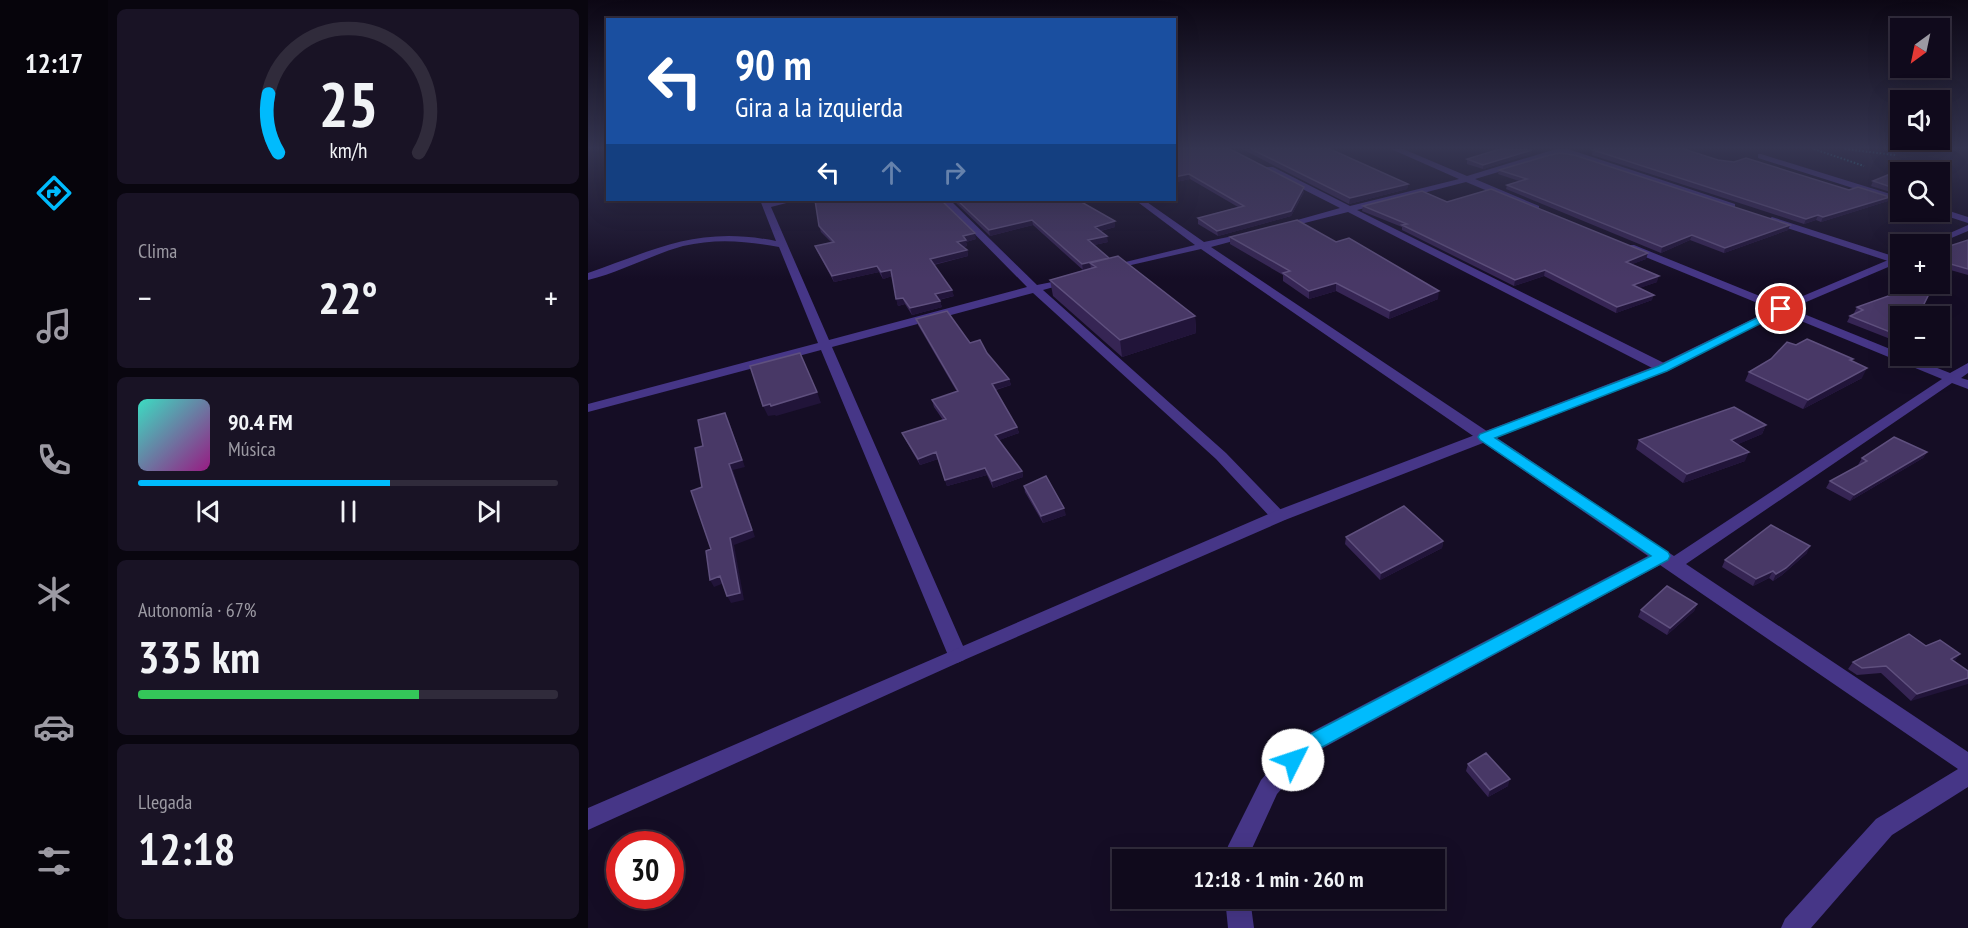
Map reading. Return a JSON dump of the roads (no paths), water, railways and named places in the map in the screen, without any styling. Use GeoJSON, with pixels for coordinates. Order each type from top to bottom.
{"type":"FeatureCollection","features":[{"type":"Feature","properties":{"kind":"street"},"geometry":{"type":"LineString","coordinates":[[1316,192],[1663,368]]}},
{"type":"Feature","properties":{"kind":"street"},"geometry":{"type":"LineString","coordinates":[[1101,271],[1415,192]]}},
{"type":"Feature","properties":{"kind":"street"},"geometry":{"type":"LineString","coordinates":[[1500,192],[1543,210]]}},
{"type":"Feature","properties":{"kind":"street"},"geometry":{"type":"LineString","coordinates":[[1689,192],[1739,209]]}},
{"type":"Feature","properties":{"kind":"street"},"geometry":{"type":"LineString","coordinates":[[1874,192],[1890,197]]}},
{"type":"Feature","properties":{"kind":"street"},"geometry":{"type":"LineString","coordinates":[[946,201],[1034,288],[1221,456],[1279,516]]}},
{"type":"Feature","properties":{"kind":"street"},"geometry":{"type":"LineString","coordinates":[[1140,201],[1203,246],[1968,764]]}},
{"type":"Feature","properties":{"kind":"street"},"geometry":{"type":"LineString","coordinates":[[765,202],[957,655]]}},
{"type":"Feature","properties":{"kind":"street"},"geometry":{"type":"LineString","coordinates":[[1950,214],[1968,220]]}},
{"type":"Feature","properties":{"kind":"street"},"geometry":{"type":"LineString","coordinates":[[1762,216],[1890,256]]}},
{"type":"Feature","properties":{"kind":"street"},"geometry":{"type":"LineString","coordinates":[[1950,236],[1968,228]]}},
{"type":"Feature","properties":{"kind":"street"},"geometry":{"type":"LineString","coordinates":[[588,278],[661,249],[705,238],[746,237],[782,245]]}},
{"type":"Feature","properties":{"kind":"street"},"geometry":{"type":"LineString","coordinates":[[1618,242],[1968,385]]}},
{"type":"Feature","properties":{"kind":"street"},"geometry":{"type":"LineString","coordinates":[[588,819],[957,655],[1279,516],[1663,368],[1781,309],[1890,262]]}},
{"type":"Feature","properties":{"kind":"street"},"geometry":{"type":"LineString","coordinates":[[588,408],[1079,277]]}},
{"type":"Feature","properties":{"kind":"street"},"geometry":{"type":"LineString","coordinates":[[1239,849],[1269,788],[1304,747],[1668,560],[1968,367]]}},
{"type":"Feature","properties":{"kind":"street"},"geometry":{"type":"LineString","coordinates":[[1794,928],[1884,827],[1968,775]]}},
{"type":"Feature","properties":{"kind":"street"},"geometry":{"type":"LineString","coordinates":[[1238,909],[1241,928]]}}]}
